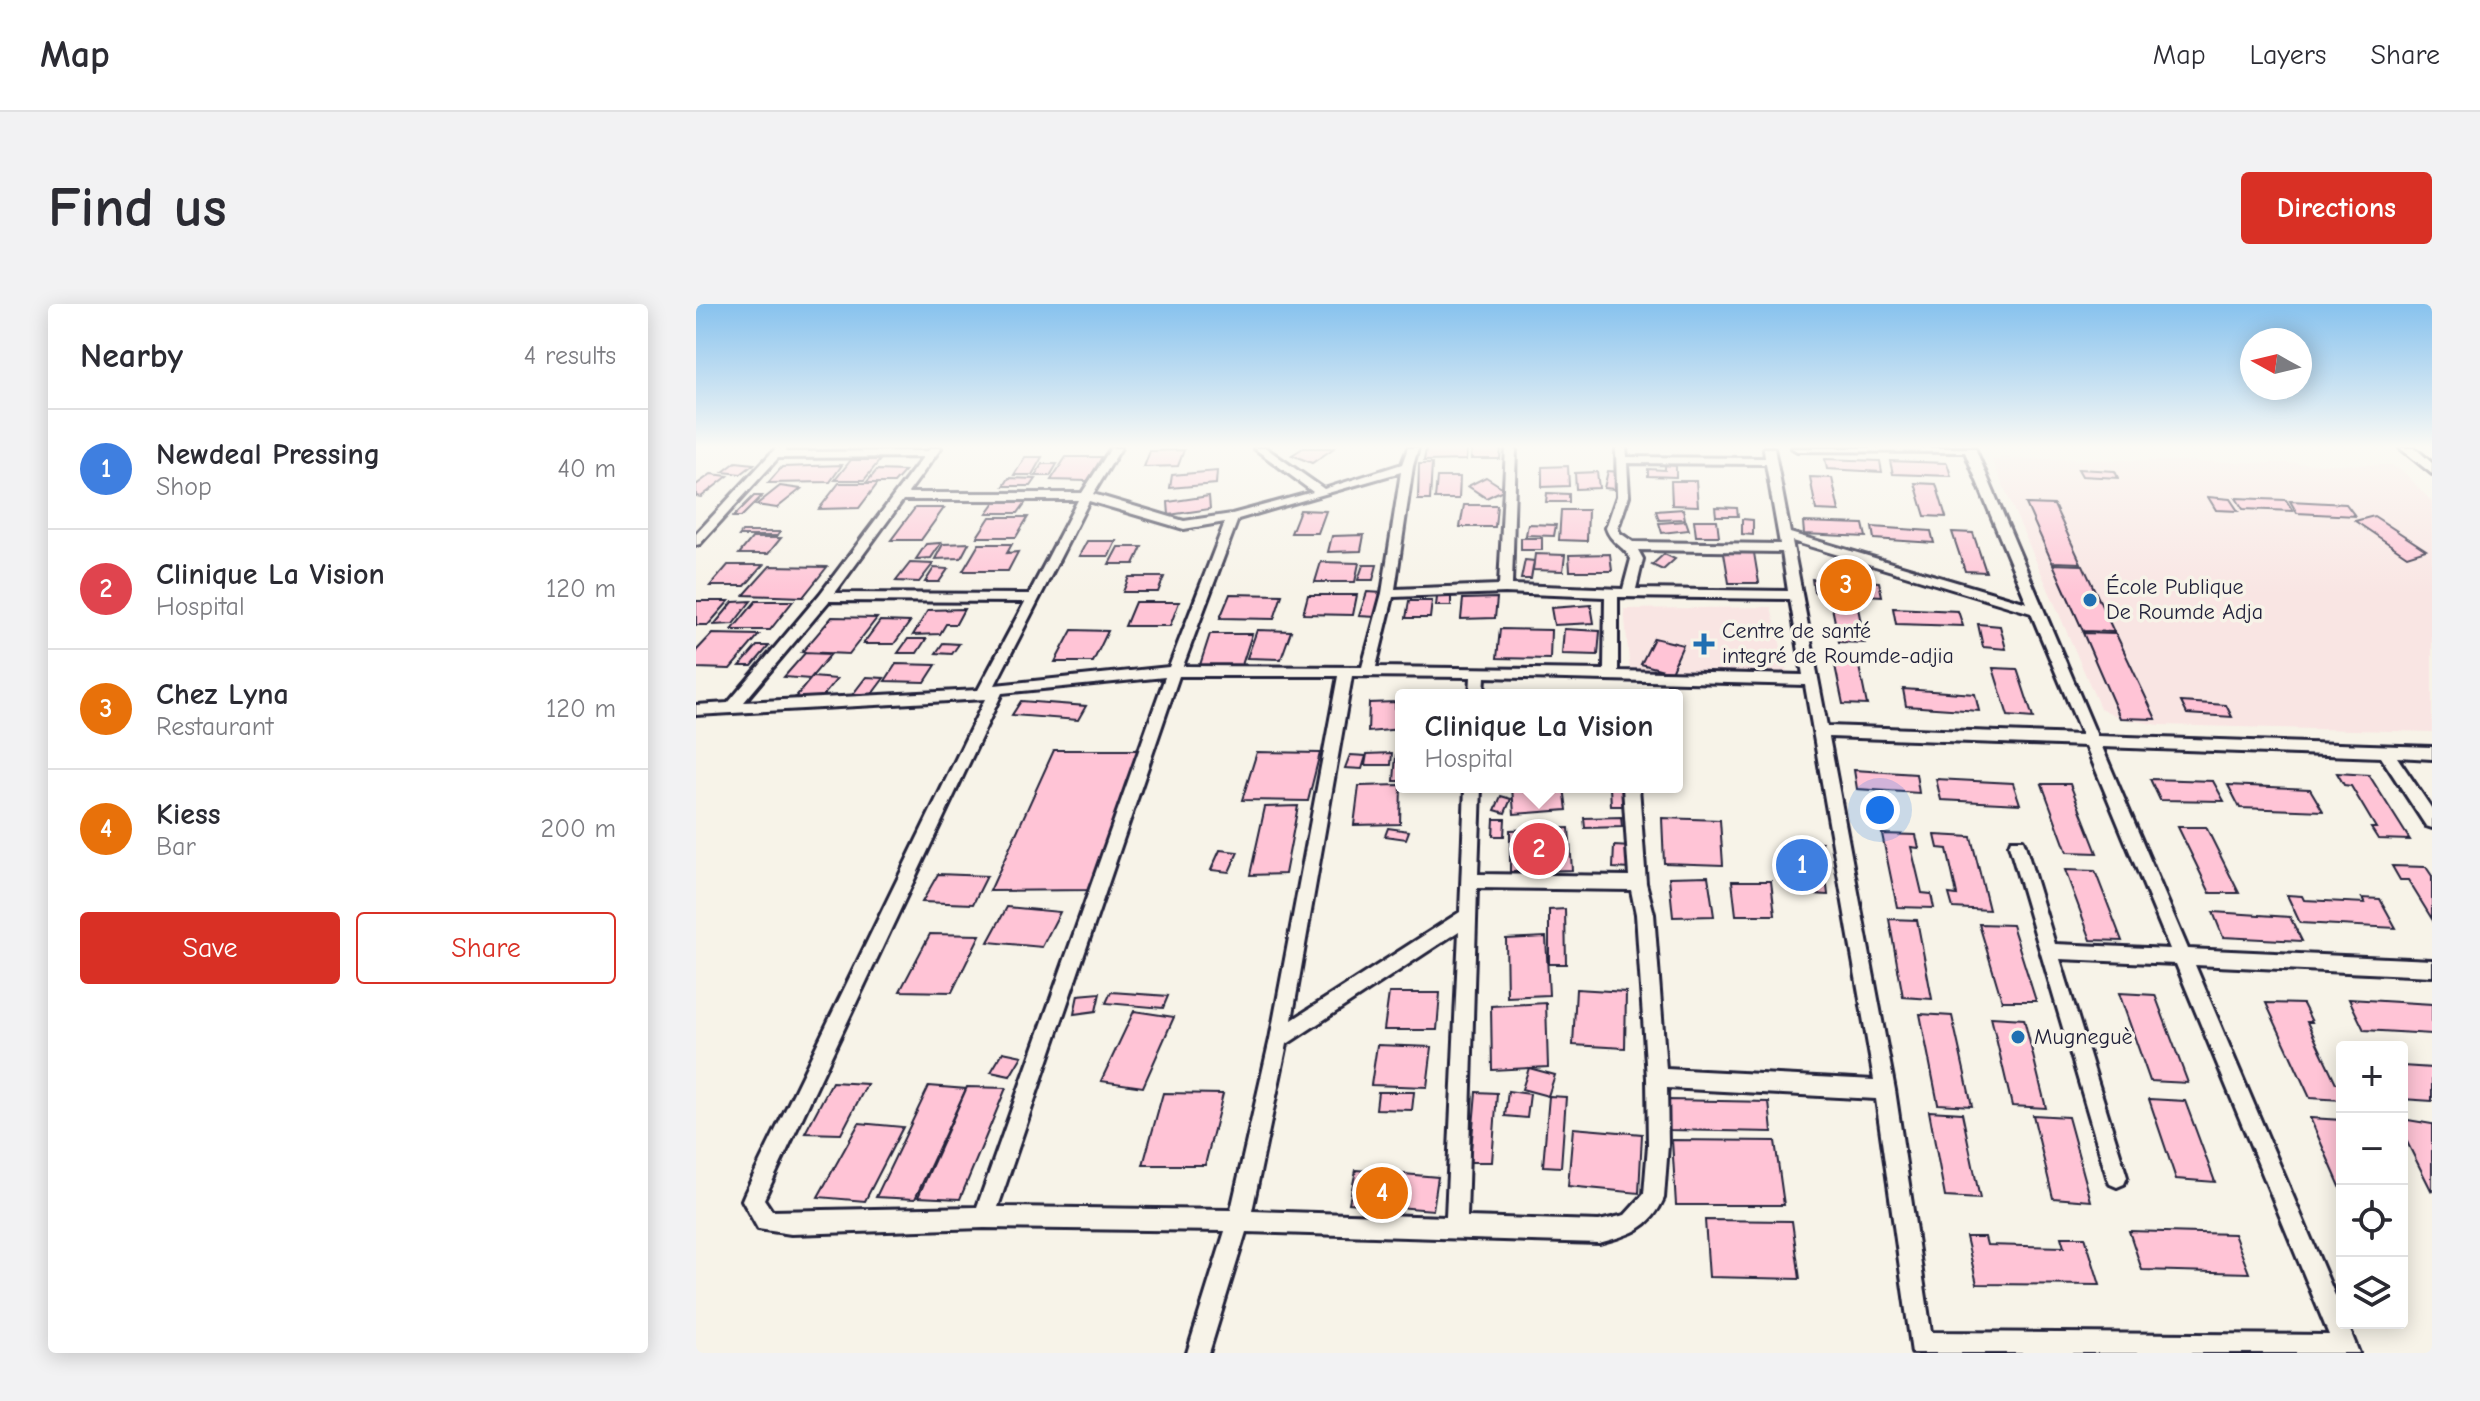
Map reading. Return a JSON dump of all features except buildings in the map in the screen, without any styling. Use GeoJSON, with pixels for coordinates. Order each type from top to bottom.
{"type":"FeatureCollection","features":[{"type":"Feature","properties":{"kind":"street"},"geometry":{"type":"LineString","coordinates":[[696,541],[737,497]]}},
{"type":"Feature","properties":{"kind":"street"},"geometry":{"type":"LineString","coordinates":[[730,710],[825,597],[902,497],[911,497]]}},
{"type":"Feature","properties":{"kind":"street"},"geometry":{"type":"LineString","coordinates":[[1086,497],[990,692],[752,1200],[766,1221],[791,1223],[984,1217],[1456,1226],[1599,1232],[1631,1224],[1654,1198],[1658,1145],[1657,1078],[1645,914],[1638,883],[1631,793]]}},
{"type":"Feature","properties":{"kind":"street"},"geometry":{"type":"LineString","coordinates":[[1089,497],[1184,525],[1233,517],[1307,497]]}},
{"type":"Feature","properties":{"kind":"street"},"geometry":{"type":"LineString","coordinates":[[1368,672],[1388,593],[1402,497]]}},
{"type":"Feature","properties":{"kind":"street"},"geometry":{"type":"LineString","coordinates":[[1505,589],[1509,497]]}},
{"type":"Feature","properties":{"kind":"street"},"geometry":{"type":"LineString","coordinates":[[1623,497],[1612,528],[1614,535],[1630,546],[1637,559],[1628,594]]}},
{"type":"Feature","properties":{"kind":"street"},"geometry":{"type":"LineString","coordinates":[[1778,497],[1885,1090],[1922,1348],[2347,1350],[1990,497]]}},
{"type":"Feature","properties":{"kind":"street"},"geometry":{"type":"LineString","coordinates":[[984,1217],[1174,671],[1233,517]]}},
{"type":"Feature","properties":{"kind":"street"},"geometry":{"type":"LineString","coordinates":[[1630,546],[1786,542],[2037,610]]}},
{"type":"Feature","properties":{"kind":"street"},"geometry":{"type":"LineString","coordinates":[[1388,593],[1505,589],[1628,594],[1796,595]]}},
{"type":"Feature","properties":{"kind":"street"},"geometry":{"type":"LineString","coordinates":[[1612,593],[1617,676],[1622,689]]}},
{"type":"Feature","properties":{"kind":"street"},"geometry":{"type":"LineString","coordinates":[[825,597],[1035,598]]}},
{"type":"Feature","properties":{"kind":"street"},"geometry":{"type":"LineString","coordinates":[[696,710],[990,692],[1174,671],[1478,672],[1811,680]]}},
{"type":"Feature","properties":{"kind":"street"},"geometry":{"type":"LineString","coordinates":[[1198,1353],[1239,1221],[1279,1039],[1346,672]]}},
{"type":"Feature","properties":{"kind":"street"},"geometry":{"type":"LineString","coordinates":[[1477,689],[1478,672]]}},
{"type":"Feature","properties":{"kind":"street"},"geometry":{"type":"LineString","coordinates":[[1820,731],[2432,753]]}},
{"type":"Feature","properties":{"kind":"street"},"geometry":{"type":"LineString","coordinates":[[2386,753],[2432,822]]}},
{"type":"Feature","properties":{"kind":"street"},"geometry":{"type":"LineString","coordinates":[[1456,1226],[1473,793]]}},
{"type":"Feature","properties":{"kind":"street"},"geometry":{"type":"LineString","coordinates":[[2017,845],[2117,1177]]}},
{"type":"Feature","properties":{"kind":"street"},"geometry":{"type":"LineString","coordinates":[[1468,881],[1638,883]]}},
{"type":"Feature","properties":{"kind":"street"},"geometry":{"type":"LineString","coordinates":[[1279,1039],[1469,915]]}},
{"type":"Feature","properties":{"kind":"street"},"geometry":{"type":"LineString","coordinates":[[2049,951],[2432,968]]}},
{"type":"Feature","properties":{"kind":"street"},"geometry":{"type":"LineString","coordinates":[[1657,1078],[1885,1090]]}},
{"type":"Feature","properties":{"kind":"shaded area"},"geometry":{"type":"Polygon","coordinates":[[[2008,497],[2427,497],[2432,502],[2432,732],[2159,725],[2120,718],[2100,708],[2008,497]]]}},
{"type":"Feature","properties":{"kind":"shaded area","name":"Centre de santé integré de Roumde-adjia"},"geometry":{"type":"Polygon","coordinates":[[[1771,607],[1789,679],[1631,682],[1624,609],[1771,607]]]}},
{"type":"Feature","properties":{"kind":"place","name":"Chez Lyna"},"geometry":{"type":"Point","coordinates":[1846,585]}},
{"type":"Feature","properties":{"kind":"place","name":"École Publique De Roumde Adja"},"geometry":{"type":"Point","coordinates":[2090,600]}},
{"type":"Feature","properties":{"kind":"place","name":"Centre de santé integré de Roumde-adjia"},"geometry":{"type":"Point","coordinates":[1704,644]}},
{"type":"Feature","properties":{"kind":"place","name":"Clinique La Vision"},"geometry":{"type":"Point","coordinates":[1539,849]}},
{"type":"Feature","properties":{"kind":"place","name":"Newdeal Pressing"},"geometry":{"type":"Point","coordinates":[1802,865]}},
{"type":"Feature","properties":{"kind":"place","name":"Mugneguè"},"geometry":{"type":"Point","coordinates":[2018,1037]}},
{"type":"Feature","properties":{"kind":"place","name":"Kiess"},"geometry":{"type":"Point","coordinates":[1382,1193]}}]}
